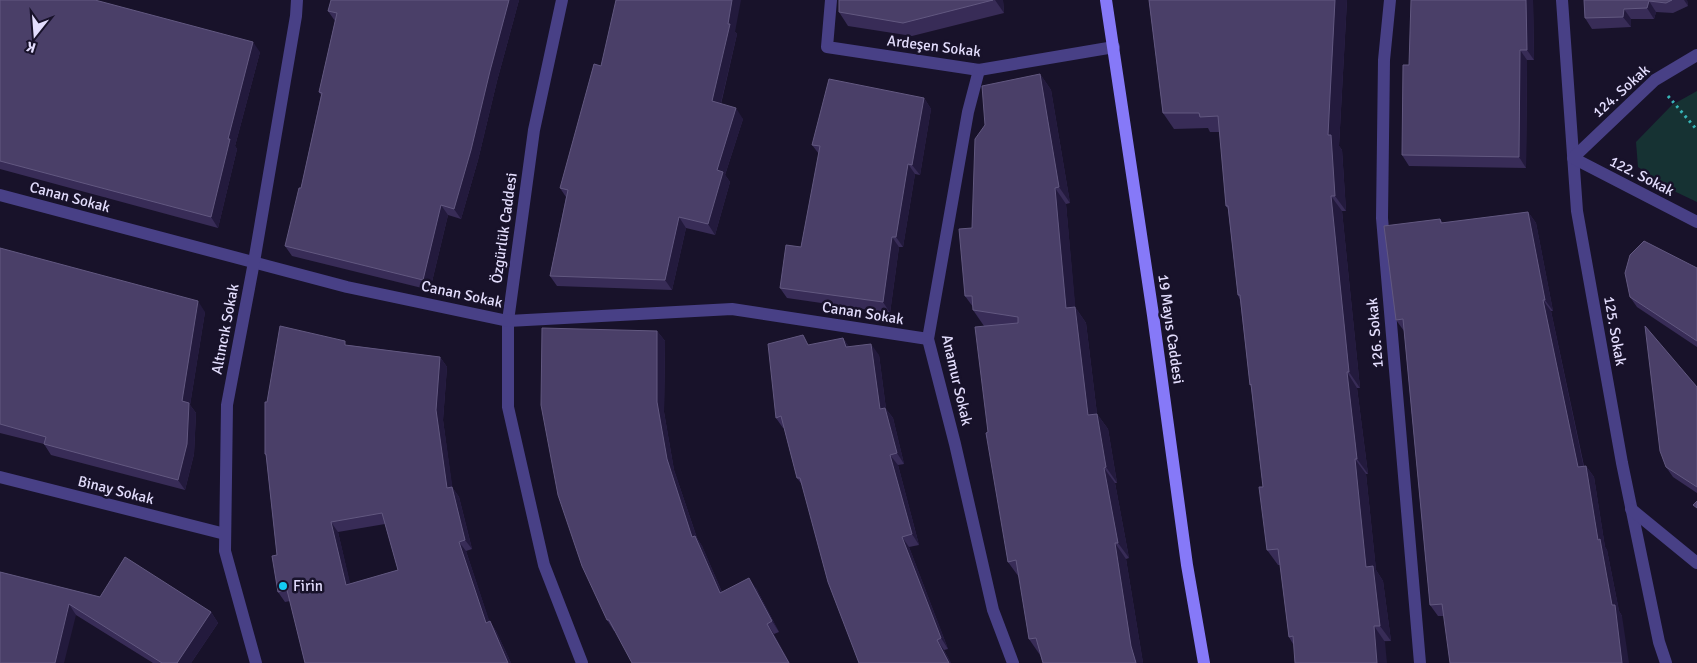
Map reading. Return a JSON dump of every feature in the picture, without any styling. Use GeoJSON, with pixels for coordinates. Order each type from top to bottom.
{"type":"FeatureCollection","features":[{"type":"Feature","properties":{"kind":"main road","name":"19 Mayıs Caddesi"},"geometry":{"type":"LineString","coordinates":[[1106,0],[1153,315],[1187,565],[1204,663]]}},
{"type":"Feature","properties":{"kind":"street","name":"Altıncık Sokak"},"geometry":{"type":"LineString","coordinates":[[256,663],[225,551],[227,405],[254,262],[296,16],[297,0]]}},
{"type":"Feature","properties":{"kind":"street","name":"Özgürlük Caddesi"},"geometry":{"type":"LineString","coordinates":[[562,0],[534,130],[508,321],[508,407],[544,565],[582,663]]}},
{"type":"Feature","properties":{"kind":"street","name":"Ardeşen Sokak"},"geometry":{"type":"LineString","coordinates":[[831,0],[826,47],[979,70],[1114,48]]}},
{"type":"Feature","properties":{"kind":"street","name":"126. Sokak"},"geometry":{"type":"LineString","coordinates":[[1390,0],[1384,60],[1382,218],[1420,663]]}},
{"type":"Feature","properties":{"kind":"street","name":"125. Sokak"},"geometry":{"type":"LineString","coordinates":[[1562,0],[1577,211],[1631,509],[1659,642],[1666,663]]}},
{"type":"Feature","properties":{"kind":"street","name":"124. Sokak"},"geometry":{"type":"LineString","coordinates":[[1573,158],[1655,80],[1697,55]]}},
{"type":"Feature","properties":{"kind":"street","name":"Anamur Sokak"},"geometry":{"type":"LineString","coordinates":[[979,70],[968,112],[928,339],[955,444],[993,610],[1013,663]]}},
{"type":"Feature","properties":{"kind":"street","name":"122. Sokak"},"geometry":{"type":"LineString","coordinates":[[1573,158],[1697,222]]}},
{"type":"Feature","properties":{"kind":"street","name":"Canan Sokak"},"geometry":{"type":"LineString","coordinates":[[0,195],[347,287],[508,321],[732,309],[928,339]]}},
{"type":"Feature","properties":{"kind":"street","name":"Binay Sokak"},"geometry":{"type":"LineString","coordinates":[[0,477],[225,534]]}},
{"type":"Feature","properties":{"kind":"street"},"geometry":{"type":"LineString","coordinates":[[1631,509],[1697,563]]}},
{"type":"Feature","properties":{"kind":"path"},"geometry":{"type":"LineString","coordinates":[[1655,80],[1697,130]]}},
{"type":"Feature","properties":{"kind":"green space"},"geometry":{"type":"Polygon","coordinates":[[[1697,91],[1697,202],[1676,192],[1638,167],[1636,142],[1672,105],[1697,91]]]}},
{"type":"Feature","properties":{"kind":"building"},"geometry":{"type":"Polygon","coordinates":[[[0,0],[95,0],[253,42],[228,139],[230,139],[211,217],[0,161],[0,0]]]}},
{"type":"Feature","properties":{"kind":"building"},"geometry":{"type":"Polygon","coordinates":[[[331,0],[509,0],[454,209],[441,205],[423,280],[285,246],[299,188],[301,188],[322,93],[319,92],[337,13],[328,11],[331,0]]]}},
{"type":"Feature","properties":{"kind":"building"},"geometry":{"type":"Polygon","coordinates":[[[616,0],[732,0],[728,24],[730,24],[712,101],[736,108],[717,170],[723,172],[708,224],[679,217],[665,280],[550,276],[568,190],[560,188],[594,64],[601,66],[616,0]]]}},
{"type":"Feature","properties":{"kind":"building"},"geometry":{"type":"Polygon","coordinates":[[[839,0],[993,0],[903,23],[839,12],[839,0]]]}},
{"type":"Feature","properties":{"kind":"building"},"geometry":{"type":"Polygon","coordinates":[[[1149,0],[1335,0],[1328,135],[1331,135],[1335,196],[1331,196],[1366,567],[1373,566],[1380,626],[1374,626],[1377,663],[1295,663],[1293,636],[1289,637],[1278,549],[1267,550],[1259,487],[1263,487],[1240,295],[1238,295],[1228,206],[1226,206],[1218,116],[1200,117],[1199,113],[1163,113],[1149,0]]]}},
{"type":"Feature","properties":{"kind":"building"},"geometry":{"type":"Polygon","coordinates":[[[1411,0],[1526,0],[1527,50],[1520,50],[1519,157],[1402,155],[1403,65],[1409,65],[1411,0]]]}},
{"type":"Feature","properties":{"kind":"building"},"geometry":{"type":"Polygon","coordinates":[[[1584,0],[1672,0],[1666,3],[1649,1],[1647,8],[1624,9],[1623,17],[1585,18],[1584,0]]]}},
{"type":"Feature","properties":{"kind":"building"},"geometry":{"type":"Polygon","coordinates":[[[1040,74],[1059,187],[1055,188],[1066,308],[1075,307],[1088,415],[1097,414],[1106,467],[1104,468],[1118,543],[1115,543],[1131,646],[1136,663],[1043,663],[1036,638],[1029,639],[1016,560],[1008,562],[986,433],[988,432],[975,327],[1018,323],[1018,317],[973,310],[972,296],[965,296],[959,229],[972,228],[975,139],[985,125],[982,86],[1040,74]]]}},
{"type":"Feature","properties":{"kind":"building"},"geometry":{"type":"Polygon","coordinates":[[[829,79],[924,98],[912,165],[908,164],[896,237],[892,237],[883,302],[780,288],[786,245],[801,247],[820,146],[812,145],[829,79]]]}},
{"type":"Feature","properties":{"kind":"building"},"geometry":{"type":"Polygon","coordinates":[[[1528,212],[1545,300],[1543,300],[1578,467],[1586,466],[1598,540],[1600,539],[1612,605],[1615,605],[1622,663],[1450,663],[1442,604],[1430,605],[1403,319],[1396,320],[1384,226],[1440,219],[1441,223],[1528,212]]]}},
{"type":"Feature","properties":{"kind":"building"},"geometry":{"type":"Polygon","coordinates":[[[1644,241],[1697,268],[1697,341],[1630,297],[1625,273],[1630,255],[1644,241]]]}},
{"type":"Feature","properties":{"kind":"building"},"geometry":{"type":"Polygon","coordinates":[[[0,248],[198,301],[182,401],[189,403],[187,444],[178,480],[44,444],[46,437],[0,424],[0,248]]]}},
{"type":"Feature","properties":{"kind":"building"},"geometry":{"type":"Polygon","coordinates":[[[280,326],[345,341],[345,345],[440,357],[436,410],[447,488],[452,487],[465,540],[459,542],[486,623],[490,621],[508,663],[305,663],[287,590],[278,592],[272,556],[277,555],[265,454],[265,402],[267,402],[280,326]],[[382,513],[331,522],[346,585],[398,570],[382,513]]]}},
{"type":"Feature","properties":{"kind":"building"},"geometry":{"type":"Polygon","coordinates":[[[1645,326],[1697,387],[1697,487],[1666,467],[1660,451],[1645,326]]]}},
{"type":"Feature","properties":{"kind":"building"},"geometry":{"type":"Polygon","coordinates":[[[542,328],[657,331],[657,402],[667,459],[692,537],[695,536],[720,593],[749,578],[772,621],[767,624],[789,663],[632,663],[609,620],[607,620],[582,566],[558,495],[541,405],[542,328]]]}},
{"type":"Feature","properties":{"kind":"building"},"geometry":{"type":"Polygon","coordinates":[[[803,335],[808,345],[843,338],[846,347],[871,344],[880,409],[885,408],[897,453],[890,455],[912,534],[902,537],[941,638],[937,640],[949,663],[859,663],[828,582],[781,416],[776,418],[768,344],[803,335]]]}},
{"type":"Feature","properties":{"kind":"building"},"geometry":{"type":"Polygon","coordinates":[[[125,557],[211,612],[177,663],[162,663],[69,604],[55,663],[0,663],[0,572],[100,597],[125,557]]]}},
{"type":"Feature","properties":{"kind":"place","name":"Firin"},"geometry":{"type":"Point","coordinates":[283,586]}}]}
